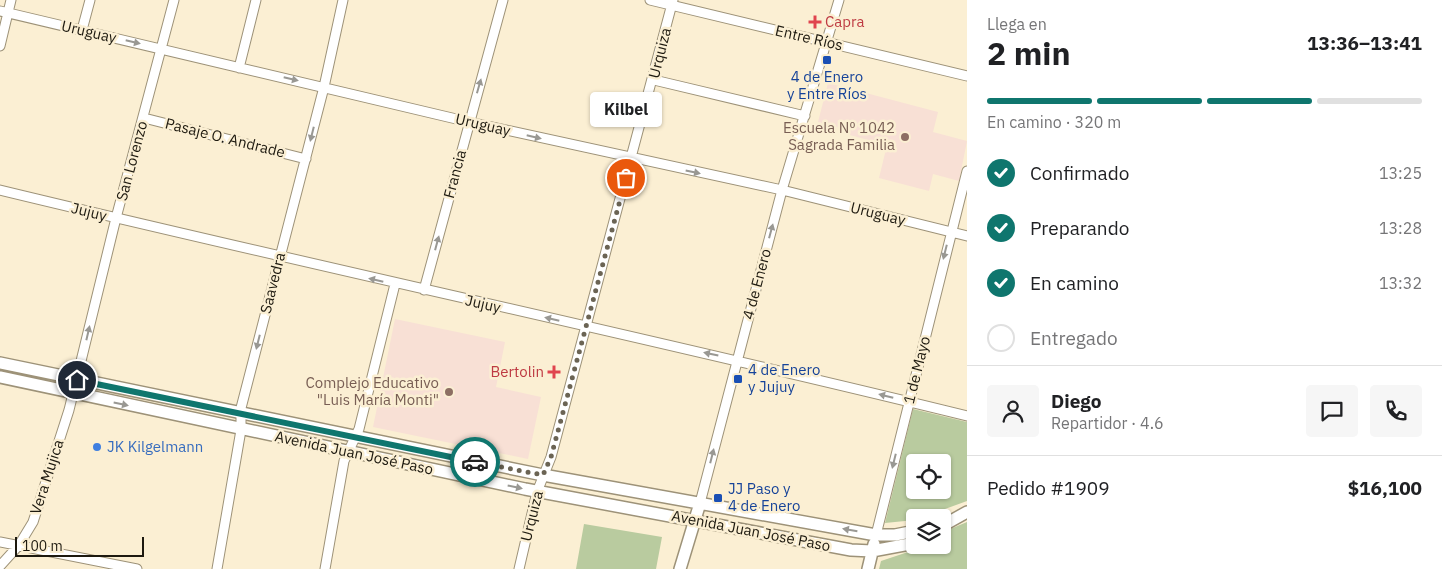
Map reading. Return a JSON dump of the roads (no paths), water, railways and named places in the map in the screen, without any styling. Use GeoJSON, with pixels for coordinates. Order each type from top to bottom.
{"type":"FeatureCollection","features":[{"type":"Feature","properties":{"kind":"main road","name":"Avenida Juan José Paso"},"geometry":{"type":"LineString","coordinates":[[0,363],[355,438],[543,475],[876,535],[906,533]]}},
{"type":"Feature","properties":{"kind":"main road","name":"Avenida Juan José Paso"},"geometry":{"type":"LineString","coordinates":[[0,377],[537,492],[694,521],[852,550],[872,551],[906,544]]}},
{"type":"Feature","properties":{"kind":"main road","name":"4 de Enero"},"geometry":{"type":"LineString","coordinates":[[680,569],[700,503]]}},
{"type":"Feature","properties":{"kind":"main road"},"geometry":{"type":"LineString","coordinates":[[951,520],[967,512]]}},
{"type":"Feature","properties":{"kind":"main road","name":"1 de Mayo"},"geometry":{"type":"LineString","coordinates":[[868,569],[876,535]]}},
{"type":"Feature","properties":{"kind":"street"},"geometry":{"type":"LineString","coordinates":[[0,46],[4,12],[11,0]]}},
{"type":"Feature","properties":{"kind":"street"},"geometry":{"type":"LineString","coordinates":[[82,30],[90,0]]}},
{"type":"Feature","properties":{"kind":"street","name":"San Lorenzo"},"geometry":{"type":"LineString","coordinates":[[77,380],[116,218],[174,0]]}},
{"type":"Feature","properties":{"kind":"street"},"geometry":{"type":"LineString","coordinates":[[239,68],[256,0]]}},
{"type":"Feature","properties":{"kind":"street","name":"Saavedra"},"geometry":{"type":"LineString","coordinates":[[217,569],[241,430],[241,414],[324,87],[343,0]]}},
{"type":"Feature","properties":{"kind":"street","name":"Francia"},"geometry":{"type":"LineString","coordinates":[[424,290],[503,0]]}},
{"type":"Feature","properties":{"kind":"street","name":"Entre Ríos"},"geometry":{"type":"LineString","coordinates":[[650,0],[673,3],[967,76]]}},
{"type":"Feature","properties":{"kind":"street","name":"4 de Enero"},"geometry":{"type":"LineString","coordinates":[[700,503],[782,190],[839,0]]}},
{"type":"Feature","properties":{"kind":"street","name":"Urquiza"},"geometry":{"type":"LineString","coordinates":[[519,569],[537,492],[551,457],[654,80],[673,3]]}},
{"type":"Feature","properties":{"kind":"street","name":"Uruguay"},"geometry":{"type":"LineString","coordinates":[[4,12],[469,122],[631,159],[782,190],[967,236]]}},
{"type":"Feature","properties":{"kind":"street"},"geometry":{"type":"LineString","coordinates":[[654,80],[805,116]]}},
{"type":"Feature","properties":{"kind":"street","name":"Pasaje O. Andrade"},"geometry":{"type":"LineString","coordinates":[[144,118],[306,159]]}},
{"type":"Feature","properties":{"kind":"street","name":"1 de Mayo"},"geometry":{"type":"LineString","coordinates":[[876,535],[950,232],[967,171]]}},
{"type":"Feature","properties":{"kind":"street","name":"Jujuy"},"geometry":{"type":"LineString","coordinates":[[0,190],[280,258],[737,360],[967,416]]}},
{"type":"Feature","properties":{"kind":"street"},"geometry":{"type":"LineString","coordinates":[[325,569],[347,452],[359,429],[394,284]]}},
{"type":"Feature","properties":{"kind":"street","name":"Vera Mujica"},"geometry":{"type":"LineString","coordinates":[[0,566],[19,545],[33,522],[77,380]]}},
{"type":"Feature","properties":{"kind":"street"},"geometry":{"type":"LineString","coordinates":[[0,542],[137,569]]}},
{"type":"Feature","properties":{"kind":"place","name":"Capra"},"geometry":{"type":"Point","coordinates":[815,22]}},
{"type":"Feature","properties":{"kind":"place","name":"4 de Enero y Entre Ríos"},"geometry":{"type":"Point","coordinates":[827,60]}},
{"type":"Feature","properties":{"kind":"place","name":"Escuela Nº 1042 Sagrada Familia"},"geometry":{"type":"Point","coordinates":[905,137]}},
{"type":"Feature","properties":{"kind":"place","name":"Kilbel"},"geometry":{"type":"Point","coordinates":[626,178]}},
{"type":"Feature","properties":{"kind":"place","name":"Bertolin"},"geometry":{"type":"Point","coordinates":[554,372]}},
{"type":"Feature","properties":{"kind":"place","name":"4 de Enero y Jujuy"},"geometry":{"type":"Point","coordinates":[738,379]}},
{"type":"Feature","properties":{"kind":"place","name":"Complejo Educativo \"Luis María Monti\""},"geometry":{"type":"Point","coordinates":[449,392]}},
{"type":"Feature","properties":{"kind":"place","name":"JK Kilgelmann"},"geometry":{"type":"Point","coordinates":[97,447]}},
{"type":"Feature","properties":{"kind":"place","name":"JJ Paso y 4 de Enero"},"geometry":{"type":"Point","coordinates":[718,498]}}]}
